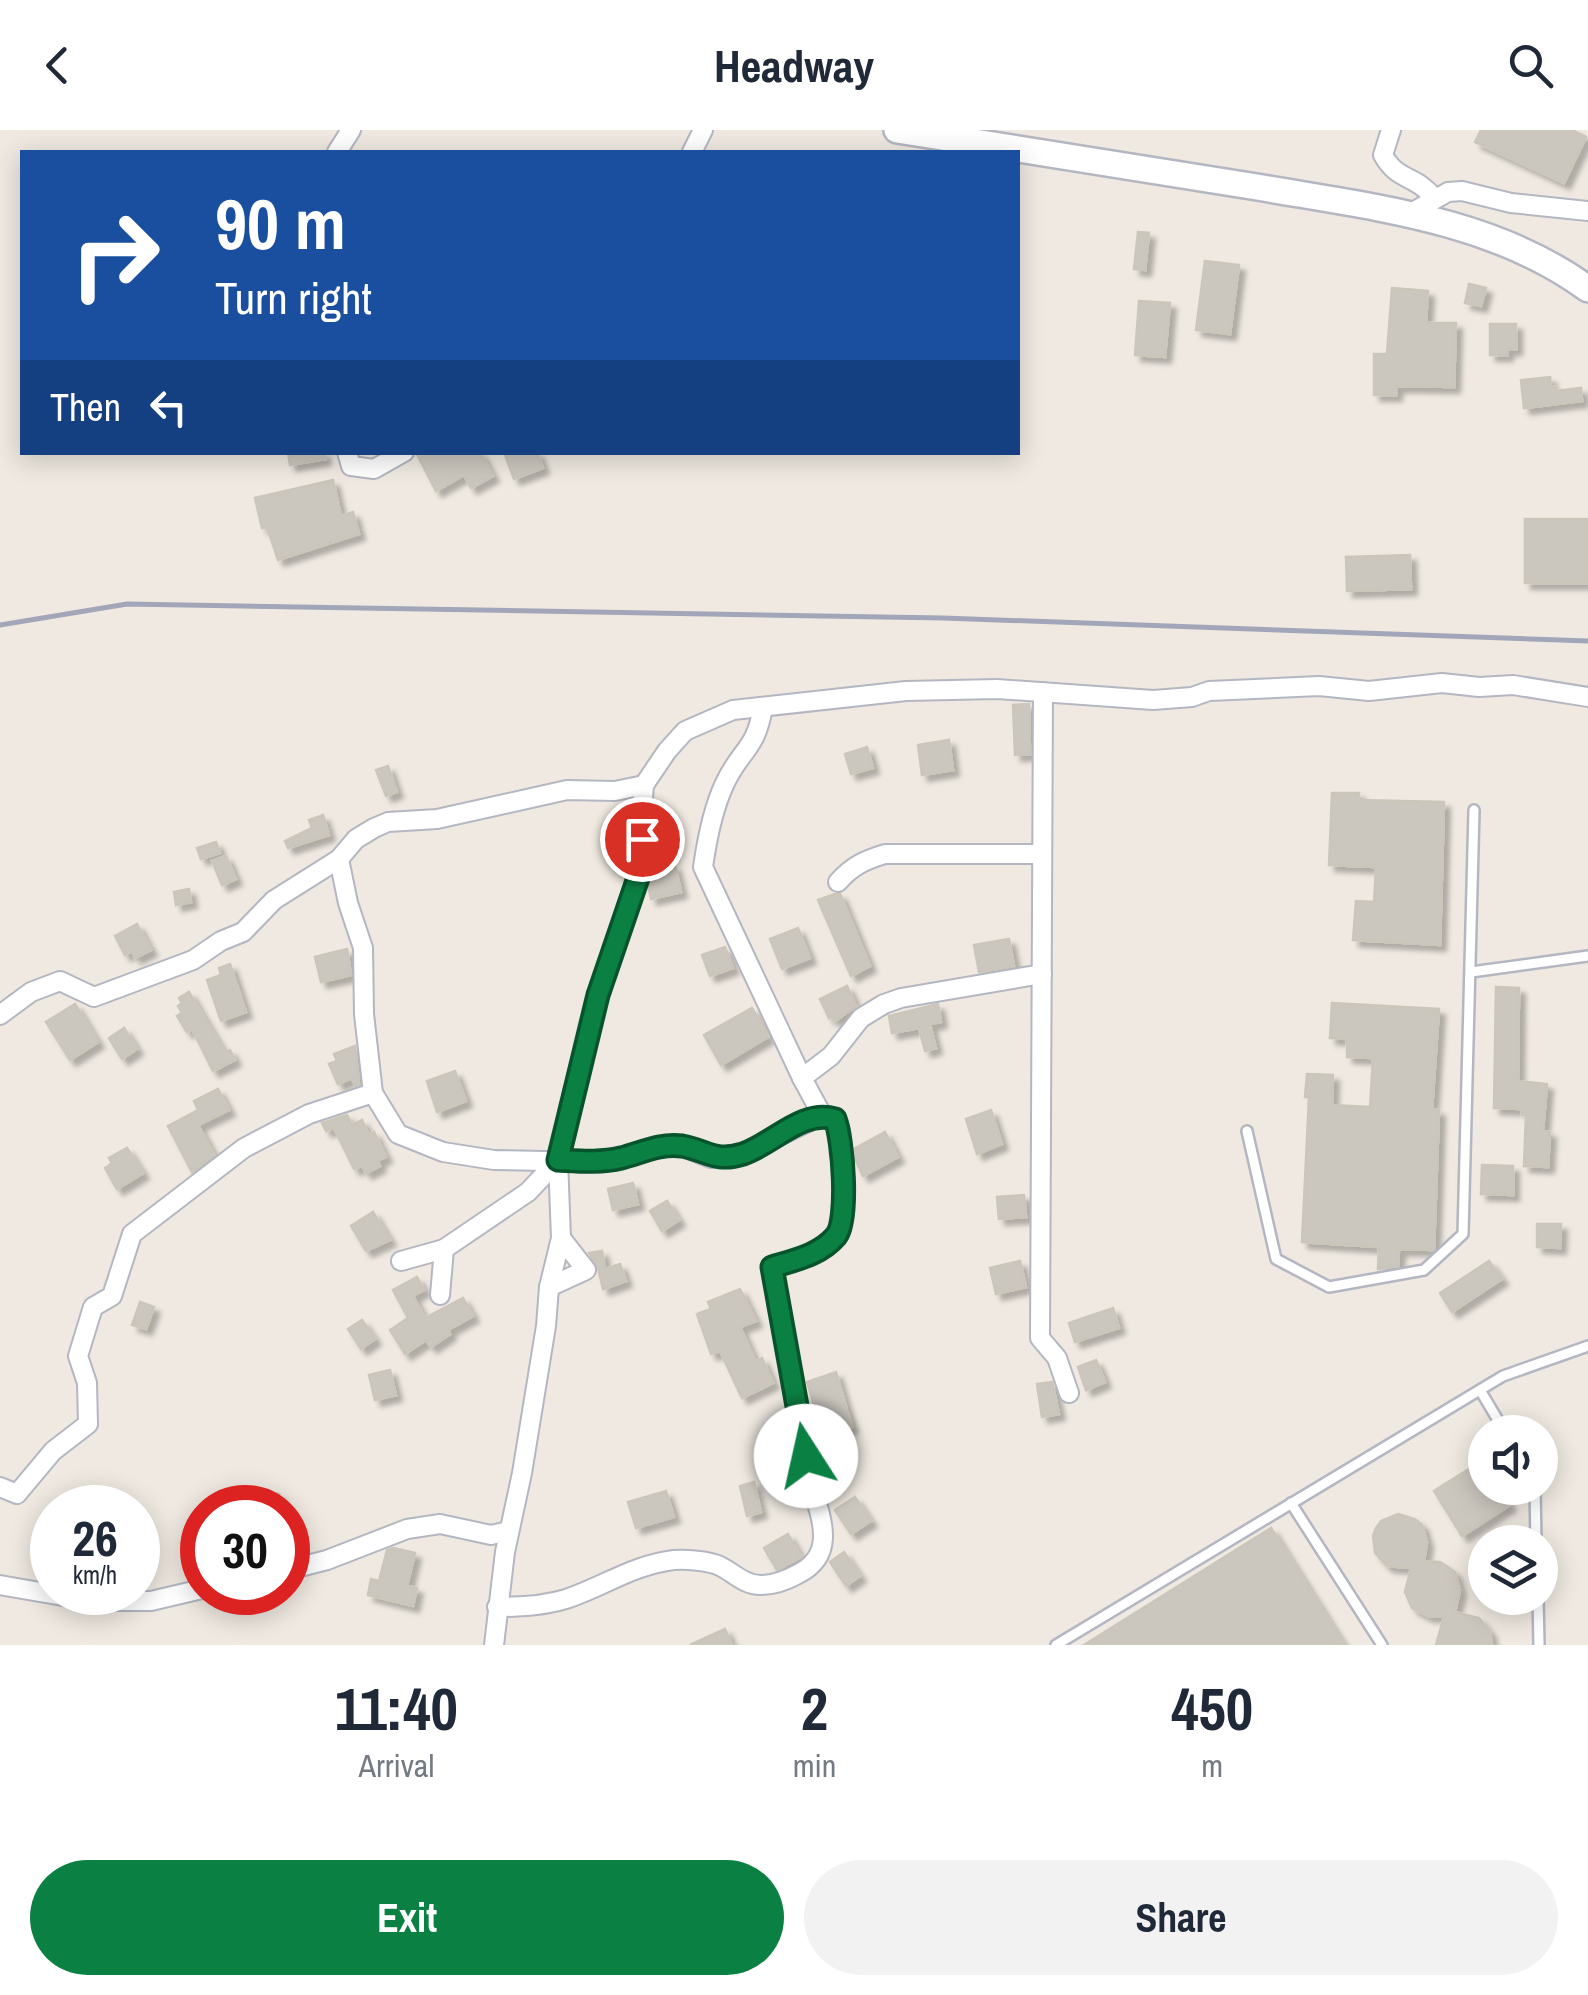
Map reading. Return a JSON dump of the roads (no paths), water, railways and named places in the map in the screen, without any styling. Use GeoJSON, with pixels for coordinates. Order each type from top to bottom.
{"type":"FeatureCollection","features":[{"type":"Feature","properties":{"kind":"main road"},"geometry":{"type":"LineString","coordinates":[[896,130],[1018,150]]}},
{"type":"Feature","properties":{"kind":"main road"},"geometry":{"type":"LineString","coordinates":[[1020,150],[1409,214],[1520,247],[1588,289]]}},
{"type":"Feature","properties":{"kind":"street"},"geometry":{"type":"LineString","coordinates":[[1391,130],[1383,155],[1391,170],[1423,184],[1434,198]]}},
{"type":"Feature","properties":{"kind":"street"},"geometry":{"type":"LineString","coordinates":[[1409,214],[1434,198],[1462,190],[1511,204],[1588,211]]}},
{"type":"Feature","properties":{"kind":"street"},"geometry":{"type":"LineString","coordinates":[[348,455],[350,466],[374,469],[399,455]]}},
{"type":"Feature","properties":{"kind":"street"},"geometry":{"type":"LineString","coordinates":[[494,1645],[549,1287],[561,1238],[558,1160],[598,995],[638,878],[644,784],[685,731],[733,710],[906,691],[1043,692],[1153,700],[1192,697],[1208,690],[1319,686],[1369,691],[1442,683],[1479,688],[1513,685],[1588,697]]}},
{"type":"Feature","properties":{"kind":"street"},"geometry":{"type":"LineString","coordinates":[[1043,692],[1040,1338],[1057,1358],[1069,1393]]}},
{"type":"Feature","properties":{"kind":"street"},"geometry":{"type":"LineString","coordinates":[[762,707],[754,740],[724,785],[703,867],[822,1115]]}},
{"type":"Feature","properties":{"kind":"street"},"geometry":{"type":"LineString","coordinates":[[0,1014],[31,992],[60,981],[94,997],[193,960],[243,932],[274,900],[339,860],[356,839],[388,822],[438,820],[567,790],[615,791],[644,784]]}},
{"type":"Feature","properties":{"kind":"street"},"geometry":{"type":"LineString","coordinates":[[838,882],[850,869],[885,854],[1042,854]]}},
{"type":"Feature","properties":{"kind":"street"},"geometry":{"type":"LineString","coordinates":[[339,860],[364,948],[364,1014],[373,1093],[398,1134],[443,1152],[494,1160],[606,1160],[658,1146],[683,1146],[712,1158],[742,1154],[822,1115],[835,1119],[840,1132],[843,1212],[838,1234],[812,1255],[772,1267],[812,1487],[823,1522],[817,1562],[784,1581],[761,1585],[739,1580],[718,1565],[676,1559],[618,1574],[568,1598],[532,1607],[497,1607]]}},
{"type":"Feature","properties":{"kind":"street"},"geometry":{"type":"LineString","coordinates":[[802,1078],[831,1056],[861,1018],[884,1004],[1042,974]]}},
{"type":"Feature","properties":{"kind":"street"},"geometry":{"type":"LineString","coordinates":[[0,1487],[16,1494],[53,1451],[88,1424],[86,1384],[78,1356],[93,1307],[112,1296],[132,1234],[244,1148],[309,1114],[373,1093]]}},
{"type":"Feature","properties":{"kind":"street"},"geometry":{"type":"LineString","coordinates":[[401,1261],[444,1249],[528,1192],[558,1160]]}},
{"type":"Feature","properties":{"kind":"street"},"geometry":{"type":"LineString","coordinates":[[549,1287],[586,1270],[561,1238]]}},
{"type":"Feature","properties":{"kind":"street"},"geometry":{"type":"LineString","coordinates":[[440,1295],[444,1249]]}},
{"type":"Feature","properties":{"kind":"street"},"geometry":{"type":"LineString","coordinates":[[310,1564],[407,1528],[440,1524],[491,1534],[509,1531]]}},
{"type":"Feature","properties":{"kind":"street"},"geometry":{"type":"LineString","coordinates":[[0,1585],[92,1601],[150,1602],[180,1594]]}},
{"type":"Feature","properties":{"kind":"lane"},"geometry":{"type":"LineString","coordinates":[[1247,1132],[1276,1260],[1330,1287],[1424,1270],[1463,1234],[1474,810]]}},
{"type":"Feature","properties":{"kind":"lane"},"geometry":{"type":"LineString","coordinates":[[1471,972],[1588,956]]}},
{"type":"Feature","properties":{"kind":"lane"},"geometry":{"type":"LineString","coordinates":[[1056,1645],[1503,1376],[1588,1346]]}},
{"type":"Feature","properties":{"kind":"lane"},"geometry":{"type":"LineString","coordinates":[[1480,1390],[1495,1415]]}},
{"type":"Feature","properties":{"kind":"lane"},"geometry":{"type":"LineString","coordinates":[[1291,1503],[1382,1645]]}},
{"type":"Feature","properties":{"kind":"lane"},"geometry":{"type":"LineString","coordinates":[[1538,1615],[1539,1645]]}},
{"type":"Feature","properties":{"kind":"railway"},"geometry":{"type":"LineString","coordinates":[[0,625],[127,604],[943,618],[1588,641]]}}]}
